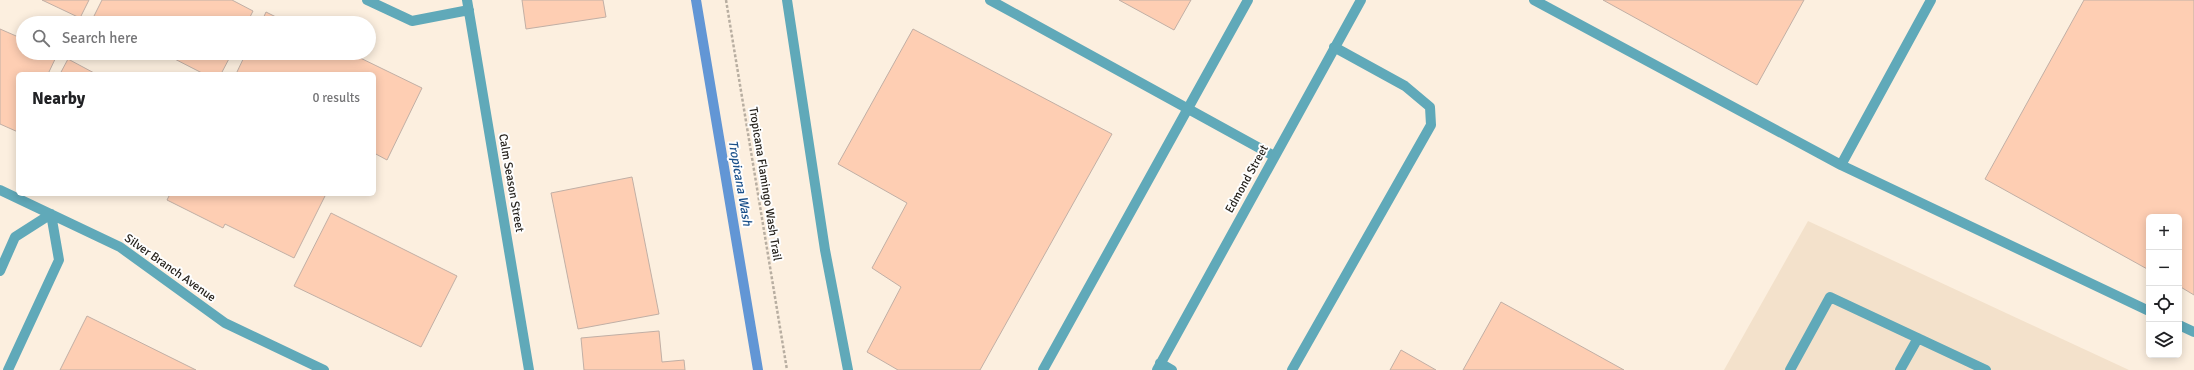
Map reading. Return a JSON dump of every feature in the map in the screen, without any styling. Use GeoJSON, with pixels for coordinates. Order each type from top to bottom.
{"type":"FeatureCollection","features":[{"type":"Feature","properties":{"kind":"street"},"geometry":{"type":"LineString","coordinates":[[367,0],[412,21],[468,5]]}},
{"type":"Feature","properties":{"kind":"street"},"geometry":{"type":"LineString","coordinates":[[786,0],[825,250],[848,370]]}},
{"type":"Feature","properties":{"kind":"street"},"geometry":{"type":"LineString","coordinates":[[990,0],[1274,156]]}},
{"type":"Feature","properties":{"kind":"street"},"geometry":{"type":"LineString","coordinates":[[1043,370],[1248,0]]}},
{"type":"Feature","properties":{"kind":"street","name":"Edmond Street"},"geometry":{"type":"LineString","coordinates":[[1158,367],[1361,0]]}},
{"type":"Feature","properties":{"kind":"street"},"geometry":{"type":"LineString","coordinates":[[1534,0],[1841,165],[2146,309]]}},
{"type":"Feature","properties":{"kind":"street"},"geometry":{"type":"LineString","coordinates":[[1841,165],[1931,0]]}},
{"type":"Feature","properties":{"kind":"street","name":"Calm Season Street"},"geometry":{"type":"LineString","coordinates":[[468,5],[530,370]]}},
{"type":"Feature","properties":{"kind":"street"},"geometry":{"type":"LineString","coordinates":[[1292,370],[1431,125],[1430,107],[1405,86],[1334,47]]}},
{"type":"Feature","properties":{"kind":"street","name":"Silver Branch Avenue"},"geometry":{"type":"LineString","coordinates":[[0,190],[120,247],[225,323],[324,370]]}},
{"type":"Feature","properties":{"kind":"street"},"geometry":{"type":"LineString","coordinates":[[0,271],[15,237],[51,214],[59,260],[8,370]]}},
{"type":"Feature","properties":{"kind":"street"},"geometry":{"type":"LineString","coordinates":[[1790,370],[1830,297],[1986,370]]}},
{"type":"Feature","properties":{"kind":"street"},"geometry":{"type":"LineString","coordinates":[[2182,326],[2194,332]]}},
{"type":"Feature","properties":{"kind":"street"},"geometry":{"type":"LineString","coordinates":[[1900,370],[1918,338]]}},
{"type":"Feature","properties":{"kind":"street"},"geometry":{"type":"LineString","coordinates":[[1158,367],[1172,370]]}},
{"type":"Feature","properties":{"kind":"path","name":"Tropicana Flamingo Wash Trail"},"geometry":{"type":"LineString","coordinates":[[726,0],[787,370]]}},
{"type":"Feature","properties":{"kind":"shaded area"},"geometry":{"type":"Polygon","coordinates":[[[1808,221],[2129,370],[1724,370],[1808,221]]]}},
{"type":"Feature","properties":{"kind":"building"},"geometry":{"type":"Polygon","coordinates":[[[42,0],[89,0],[81,16],[76,16],[42,0]]]}},
{"type":"Feature","properties":{"kind":"building"},"geometry":{"type":"Polygon","coordinates":[[[102,0],[232,0],[253,11],[250,16],[94,16],[102,0]]]}},
{"type":"Feature","properties":{"kind":"building"},"geometry":{"type":"Polygon","coordinates":[[[522,0],[603,0],[606,17],[526,29],[522,0]]]}},
{"type":"Feature","properties":{"kind":"building"},"geometry":{"type":"Polygon","coordinates":[[[1119,0],[1191,0],[1174,30],[1119,0]]]}},
{"type":"Feature","properties":{"kind":"building"},"geometry":{"type":"Polygon","coordinates":[[[1603,0],[1804,0],[1757,85],[1603,0]]]}},
{"type":"Feature","properties":{"kind":"building"},"geometry":{"type":"Polygon","coordinates":[[[2084,0],[2194,0],[2194,295],[2182,288],[2182,214],[2146,214],[2146,268],[1985,179],[2084,0]]]}},
{"type":"Feature","properties":{"kind":"building"},"geometry":{"type":"Polygon","coordinates":[[[266,12],[274,16],[264,16],[266,12]]]}},
{"type":"Feature","properties":{"kind":"building"},"geometry":{"type":"Polygon","coordinates":[[[0,29],[16,36],[16,60],[55,60],[49,72],[16,72],[16,131],[0,124],[0,29]]]}},
{"type":"Feature","properties":{"kind":"building"},"geometry":{"type":"Polygon","coordinates":[[[913,29],[1112,134],[980,370],[898,370],[867,352],[901,287],[872,268],[907,203],[838,164],[913,29]]]}},
{"type":"Feature","properties":{"kind":"building"},"geometry":{"type":"Polygon","coordinates":[[[67,60],[70,60],[92,72],[61,72],[67,60]]]}},
{"type":"Feature","properties":{"kind":"building"},"geometry":{"type":"Polygon","coordinates":[[[177,60],[228,60],[222,72],[200,72],[177,60]]]}},
{"type":"Feature","properties":{"kind":"building"},"geometry":{"type":"Polygon","coordinates":[[[243,60],[364,60],[422,88],[387,160],[376,154],[376,72],[237,72],[243,60]]]}},
{"type":"Feature","properties":{"kind":"building"},"geometry":{"type":"Polygon","coordinates":[[[632,177],[659,314],[578,329],[551,193],[632,177]]]}},
{"type":"Feature","properties":{"kind":"building"},"geometry":{"type":"Polygon","coordinates":[[[169,196],[325,196],[294,258],[225,224],[223,228],[167,200],[169,196]]]}},
{"type":"Feature","properties":{"kind":"building"},"geometry":{"type":"Polygon","coordinates":[[[331,213],[457,276],[421,347],[294,286],[331,213]]]}},
{"type":"Feature","properties":{"kind":"building"},"geometry":{"type":"Polygon","coordinates":[[[1501,302],[1624,370],[1463,370],[1501,302]]]}},
{"type":"Feature","properties":{"kind":"building"},"geometry":{"type":"Polygon","coordinates":[[[87,316],[196,370],[60,370],[87,316]]]}},
{"type":"Feature","properties":{"kind":"building"},"geometry":{"type":"Polygon","coordinates":[[[659,331],[662,362],[684,360],[685,370],[584,370],[581,338],[659,331]]]}},
{"type":"Feature","properties":{"kind":"building"},"geometry":{"type":"Polygon","coordinates":[[[1401,350],[1436,370],[1390,370],[1401,350]]]}},
{"type":"Feature","properties":{"kind":"waterway","name":"Tropicana Wash"},"geometry":{"type":"LineString","coordinates":[[696,0],[758,370]]}}]}
